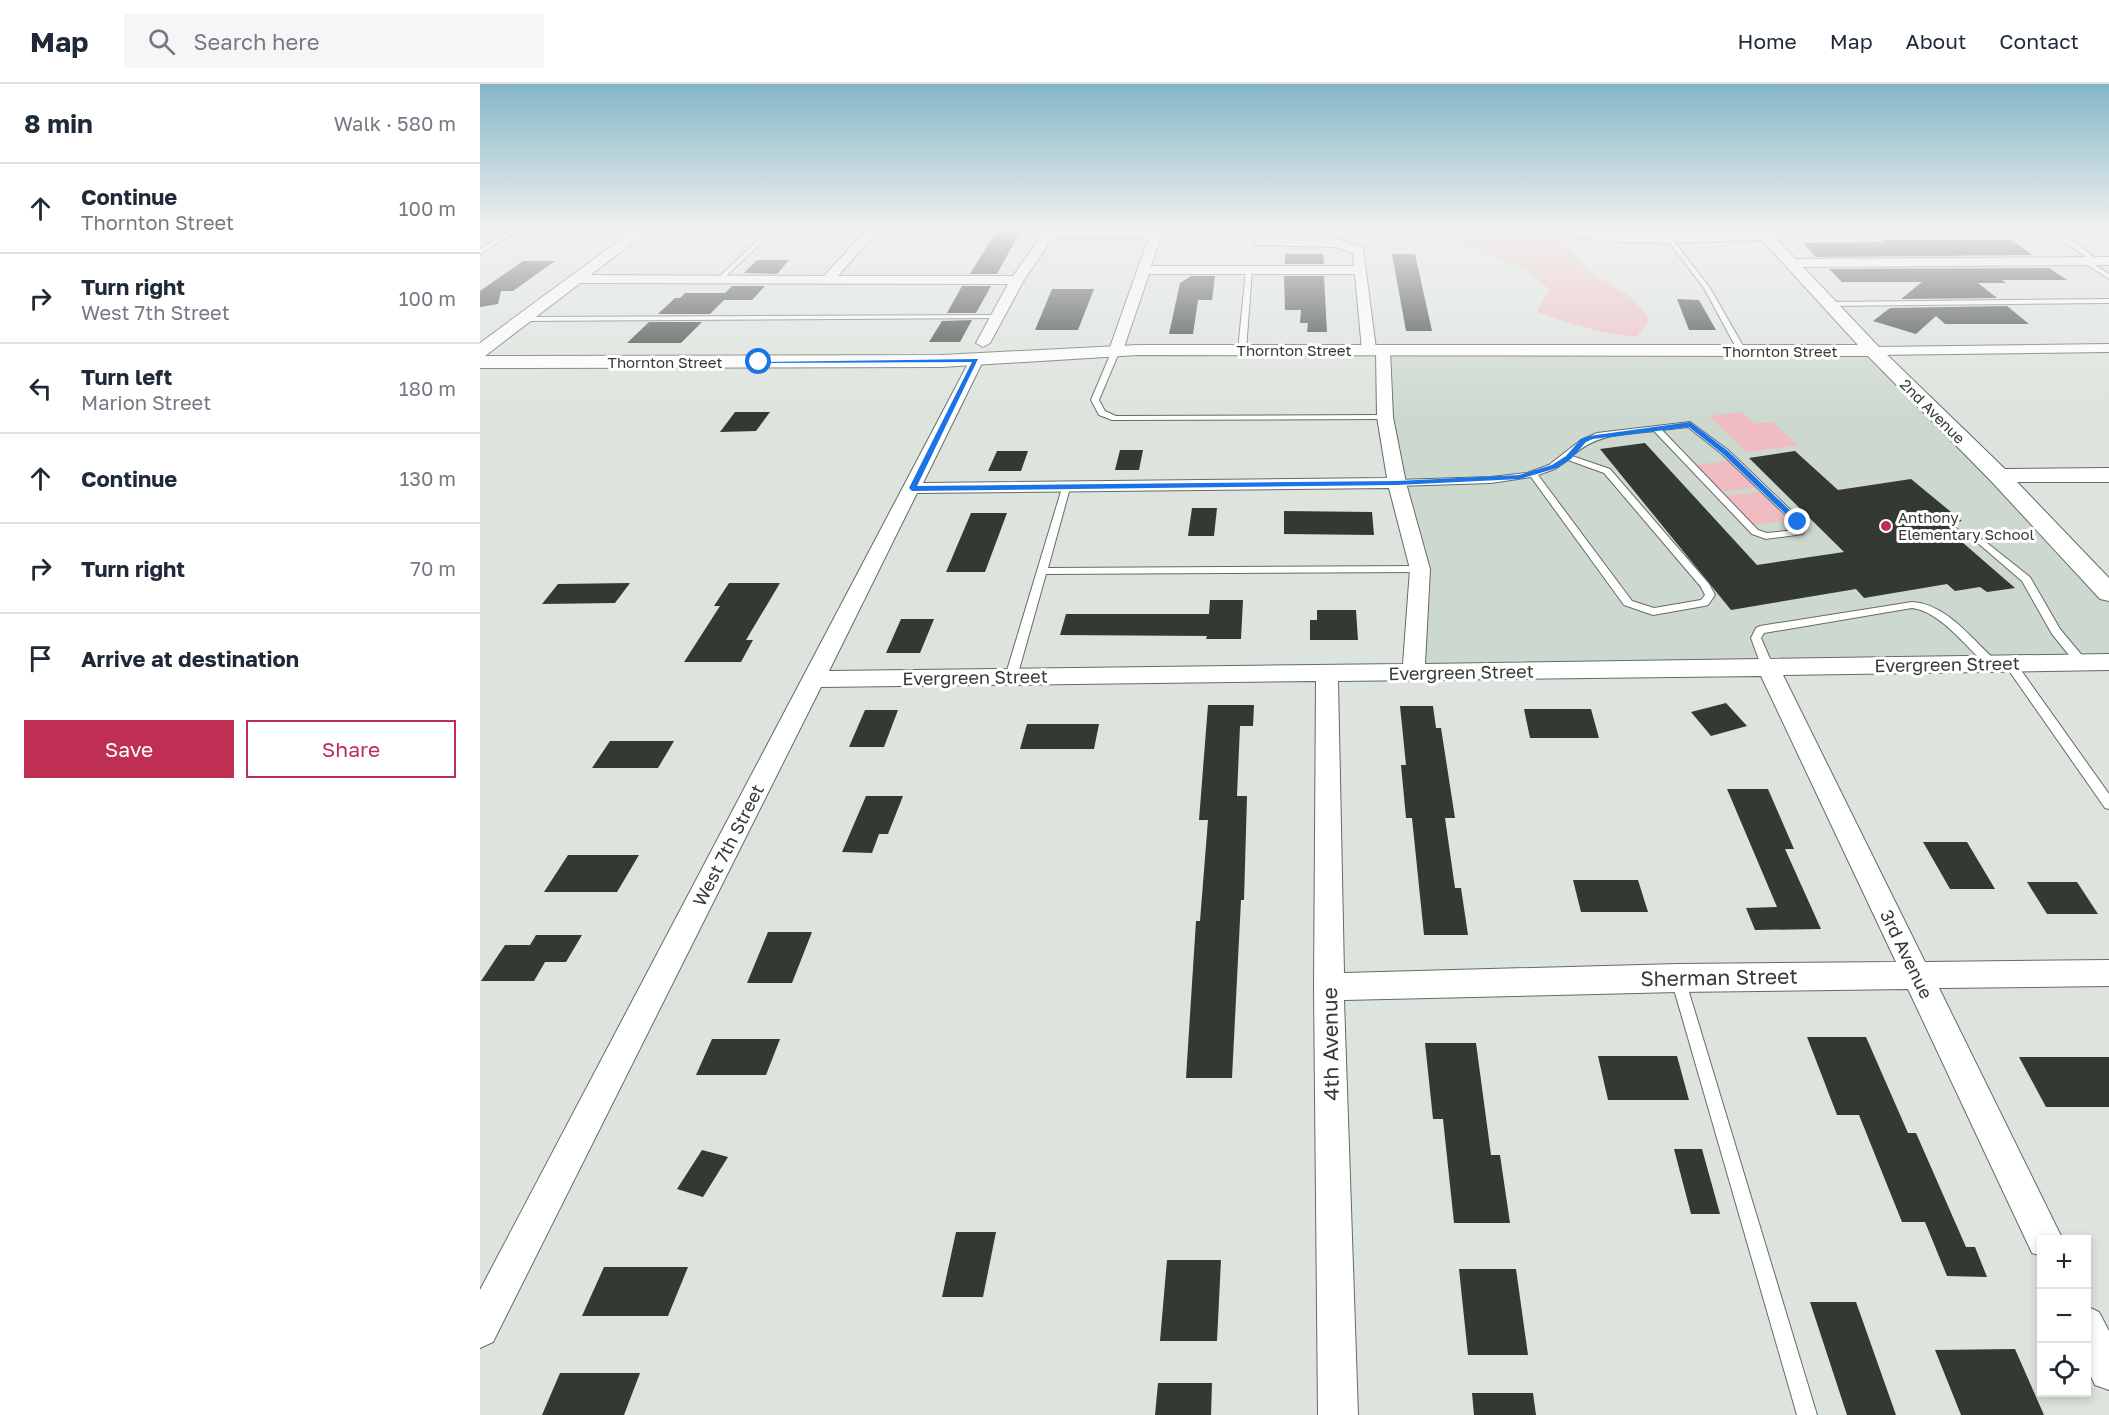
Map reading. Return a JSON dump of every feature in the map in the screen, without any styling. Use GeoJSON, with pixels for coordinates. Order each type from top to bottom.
{"type":"FeatureCollection","features":[{"type":"Feature","properties":{"kind":"street"},"geometry":{"type":"LineString","coordinates":[[480,351],[561,290]]}},
{"type":"Feature","properties":{"kind":"street","name":"West 7th Street"},"geometry":{"type":"LineString","coordinates":[[480,1329],[1012,290]]}},
{"type":"Feature","properties":{"kind":"street"},"geometry":{"type":"LineString","coordinates":[[1116,350],[1135,290]]}},
{"type":"Feature","properties":{"kind":"street"},"geometry":{"type":"LineString","coordinates":[[1365,290],[1397,483],[1420,569],[1413,673]]}},
{"type":"Feature","properties":{"kind":"street","name":"2nd Avenue"},"geometry":{"type":"LineString","coordinates":[[1815,290],[1999,476],[2109,593]]}},
{"type":"Feature","properties":{"kind":"street","name":"Thornton Street"},"geometry":{"type":"LineString","coordinates":[[480,362],[1116,350],[1873,351],[2109,348]]}},
{"type":"Feature","properties":{"kind":"street"},"geometry":{"type":"LineString","coordinates":[[1999,476],[2109,475]]}},
{"type":"Feature","properties":{"kind":"street"},"geometry":{"type":"LineString","coordinates":[[912,488],[1397,483]]}},
{"type":"Feature","properties":{"kind":"street","name":"Evergreen Street"},"geometry":{"type":"LineString","coordinates":[[813,679],[1413,673],[2109,662]]}},
{"type":"Feature","properties":{"kind":"street","name":"3rd Avenue"},"geometry":{"type":"LineString","coordinates":[[1768,668],[2043,1235]]}},
{"type":"Feature","properties":{"kind":"street","name":"4th Avenue"},"geometry":{"type":"LineString","coordinates":[[1327,673],[1329,987],[1338,1415]]}},
{"type":"Feature","properties":{"kind":"street","name":"Sherman Street"},"geometry":{"type":"LineString","coordinates":[[1329,987],[1678,978],[2109,973]]}},
{"type":"Feature","properties":{"kind":"street"},"geometry":{"type":"LineString","coordinates":[[2091,1335],[2109,1371]]}},
{"type":"Feature","properties":{"kind":"lane"},"geometry":{"type":"LineString","coordinates":[[1242,350],[1247,290]]}},
{"type":"Feature","properties":{"kind":"lane"},"geometry":{"type":"LineString","coordinates":[[1708,290],[1742,351]]}},
{"type":"Feature","properties":{"kind":"lane"},"geometry":{"type":"LineString","coordinates":[[1828,304],[2109,301]]}},
{"type":"Feature","properties":{"kind":"lane"},"geometry":{"type":"LineString","coordinates":[[522,319],[997,317]]}},
{"type":"Feature","properties":{"kind":"lane"},"geometry":{"type":"LineString","coordinates":[[1116,350],[1095,400],[1102,413],[1115,418],[1385,417]]}},
{"type":"Feature","properties":{"kind":"lane"},"geometry":{"type":"LineString","coordinates":[[1397,483],[1520,477],[1555,467],[1578,445],[1592,437],[1656,428],[1690,424],[1725,452],[1798,522],[1802,528],[1800,532],[1766,536],[1755,532],[1656,428]]}},
{"type":"Feature","properties":{"kind":"lane"},"geometry":{"type":"LineString","coordinates":[[1533,474],[1628,603],[1653,612],[1704,603],[1710,595],[1705,586],[1607,471],[1568,457]]}},
{"type":"Feature","properties":{"kind":"lane"},"geometry":{"type":"LineString","coordinates":[[1011,676],[1066,488]]}},
{"type":"Feature","properties":{"kind":"lane"},"geometry":{"type":"LineString","coordinates":[[1982,542],[2026,579],[2056,631],[2081,662]]}},
{"type":"Feature","properties":{"kind":"lane"},"geometry":{"type":"LineString","coordinates":[[1043,571],[1420,569]]}},
{"type":"Feature","properties":{"kind":"lane"},"geometry":{"type":"LineString","coordinates":[[1768,668],[1756,638],[1760,630],[1912,605],[1937,612],[2000,662],[2109,804]]}},
{"type":"Feature","properties":{"kind":"lane"},"geometry":{"type":"LineString","coordinates":[[1678,978],[1807,1415]]}},
{"type":"Feature","properties":{"kind":"shaded area"},"geometry":{"type":"Polygon","coordinates":[[[1548,290],[1619,290],[1633,299],[1650,320],[1636,337],[1598,331],[1537,312],[1548,290]]]}},
{"type":"Feature","properties":{"kind":"shaded area"},"geometry":{"type":"Polygon","coordinates":[[[1383,350],[1873,351],[2109,593],[2109,662],[1413,673],[1420,569],[1397,483],[1383,350]]]}},
{"type":"Feature","properties":{"kind":"shaded area"},"geometry":{"type":"Polygon","coordinates":[[[1741,412],[1755,424],[1772,422],[1798,445],[1747,452],[1709,416],[1741,412]]]}},
{"type":"Feature","properties":{"kind":"shaded area"},"geometry":{"type":"Polygon","coordinates":[[[1732,460],[1759,487],[1722,492],[1696,465],[1732,460]]]}},
{"type":"Feature","properties":{"kind":"shaded area"},"geometry":{"type":"Polygon","coordinates":[[[1764,491],[1793,519],[1754,525],[1726,496],[1764,491]]]}},
{"type":"Feature","properties":{"kind":"building"},"geometry":{"type":"Polygon","coordinates":[[[514,290],[501,291],[498,304],[480,307],[480,291],[514,290]]]}},
{"type":"Feature","properties":{"kind":"building"},"geometry":{"type":"Polygon","coordinates":[[[728,290],[761,290],[752,300],[724,300],[710,314],[658,314],[675,298],[680,298],[685,293],[725,293],[728,290]]]}},
{"type":"Feature","properties":{"kind":"building"},"geometry":{"type":"Polygon","coordinates":[[[960,290],[989,290],[976,313],[947,313],[960,290]]]}},
{"type":"Feature","properties":{"kind":"building"},"geometry":{"type":"Polygon","coordinates":[[[1052,290],[1094,290],[1078,330],[1035,330],[1052,290]]]}},
{"type":"Feature","properties":{"kind":"building"},"geometry":{"type":"Polygon","coordinates":[[[1178,290],[1213,290],[1212,300],[1198,300],[1193,334],[1169,334],[1178,290]]]}},
{"type":"Feature","properties":{"kind":"building"},"geometry":{"type":"Polygon","coordinates":[[[1284,290],[1325,290],[1327,332],[1307,332],[1308,323],[1300,323],[1301,310],[1285,310],[1284,290]]]}},
{"type":"Feature","properties":{"kind":"building"},"geometry":{"type":"Polygon","coordinates":[[[1399,290],[1423,290],[1432,331],[1406,331],[1399,290]]]}},
{"type":"Feature","properties":{"kind":"building"},"geometry":{"type":"Polygon","coordinates":[[[1912,290],[1987,290],[1997,298],[1901,299],[1912,290]]]}},
{"type":"Feature","properties":{"kind":"building"},"geometry":{"type":"Polygon","coordinates":[[[1677,299],[1699,300],[1716,330],[1689,330],[1677,299]]]}},
{"type":"Feature","properties":{"kind":"building"},"geometry":{"type":"Polygon","coordinates":[[[2007,306],[2029,324],[1945,324],[1936,316],[1916,334],[1873,321],[1890,308],[2007,306]]]}},
{"type":"Feature","properties":{"kind":"building"},"geometry":{"type":"Polygon","coordinates":[[[972,320],[960,342],[929,342],[942,321],[972,320]]]}},
{"type":"Feature","properties":{"kind":"building"},"geometry":{"type":"Polygon","coordinates":[[[649,322],[702,322],[681,343],[627,343],[649,322]]]}},
{"type":"Feature","properties":{"kind":"building"},"geometry":{"type":"Polygon","coordinates":[[[735,412],[770,412],[756,431],[720,432],[735,412]]]}},
{"type":"Feature","properties":{"kind":"building","name":"Anthony Elementary School"},"geometry":{"type":"Polygon","coordinates":[[[1645,443],[1757,565],[1844,552],[1749,458],[1795,451],[1838,490],[1911,479],[1962,521],[1951,523],[1973,541],[1962,542],[2015,588],[1987,592],[1980,587],[1955,591],[1947,584],[1864,598],[1856,589],[1731,610],[1600,449],[1645,443]]]}},
{"type":"Feature","properties":{"kind":"building"},"geometry":{"type":"Polygon","coordinates":[[[1120,450],[1143,450],[1139,470],[1115,470],[1120,450]]]}},
{"type":"Feature","properties":{"kind":"building"},"geometry":{"type":"Polygon","coordinates":[[[997,451],[1028,451],[1021,471],[988,471],[997,451]]]}},
{"type":"Feature","properties":{"kind":"building"},"geometry":{"type":"Polygon","coordinates":[[[1192,508],[1217,508],[1214,536],[1188,536],[1192,508]]]}},
{"type":"Feature","properties":{"kind":"building"},"geometry":{"type":"Polygon","coordinates":[[[1284,511],[1372,512],[1374,535],[1284,534],[1284,511]]]}},
{"type":"Feature","properties":{"kind":"building"},"geometry":{"type":"Polygon","coordinates":[[[971,513],[1007,513],[985,572],[946,572],[971,513]]]}},
{"type":"Feature","properties":{"kind":"building"},"geometry":{"type":"Polygon","coordinates":[[[630,583],[615,603],[542,604],[558,584],[630,583]]]}},
{"type":"Feature","properties":{"kind":"building"},"geometry":{"type":"Polygon","coordinates":[[[729,583],[780,583],[746,640],[753,640],[741,662],[684,662],[720,606],[714,606],[729,583]]]}},
{"type":"Feature","properties":{"kind":"building"},"geometry":{"type":"Polygon","coordinates":[[[1210,600],[1243,600],[1241,639],[1206,639],[1207,636],[1060,635],[1066,614],[1209,614],[1210,600]]]}},
{"type":"Feature","properties":{"kind":"building"},"geometry":{"type":"Polygon","coordinates":[[[1317,610],[1356,610],[1358,640],[1310,640],[1310,620],[1317,620],[1317,610]]]}},
{"type":"Feature","properties":{"kind":"building"},"geometry":{"type":"Polygon","coordinates":[[[901,619],[934,619],[920,653],[886,653],[901,619]]]}},
{"type":"Feature","properties":{"kind":"building"},"geometry":{"type":"Polygon","coordinates":[[[1726,703],[1747,726],[1711,736],[1691,712],[1726,703]]]}},
{"type":"Feature","properties":{"kind":"building"},"geometry":{"type":"Polygon","coordinates":[[[1208,705],[1254,705],[1253,726],[1240,726],[1237,796],[1247,796],[1244,900],[1241,900],[1232,1078],[1186,1078],[1196,921],[1200,921],[1208,820],[1199,820],[1208,705]]]}},
{"type":"Feature","properties":{"kind":"building"},"geometry":{"type":"Polygon","coordinates":[[[1400,706],[1433,706],[1436,728],[1441,728],[1455,818],[1445,818],[1455,888],[1461,888],[1468,935],[1424,935],[1412,818],[1406,818],[1401,765],[1406,765],[1400,706]]]}},
{"type":"Feature","properties":{"kind":"building"},"geometry":{"type":"Polygon","coordinates":[[[1524,709],[1591,709],[1599,738],[1530,738],[1524,709]]]}},
{"type":"Feature","properties":{"kind":"building"},"geometry":{"type":"Polygon","coordinates":[[[865,710],[898,710],[884,747],[849,747],[865,710]]]}},
{"type":"Feature","properties":{"kind":"building"},"geometry":{"type":"Polygon","coordinates":[[[1027,724],[1099,724],[1094,749],[1020,749],[1027,724]]]}},
{"type":"Feature","properties":{"kind":"building"},"geometry":{"type":"Polygon","coordinates":[[[610,741],[674,741],[658,768],[592,768],[610,741]]]}},
{"type":"Feature","properties":{"kind":"building"},"geometry":{"type":"Polygon","coordinates":[[[1727,789],[1768,789],[1794,849],[1785,849],[1821,929],[1755,930],[1746,908],[1777,907],[1727,789]]]}},
{"type":"Feature","properties":{"kind":"building"},"geometry":{"type":"Polygon","coordinates":[[[866,796],[903,796],[888,834],[879,834],[872,853],[842,852],[866,796]]]}},
{"type":"Feature","properties":{"kind":"building"},"geometry":{"type":"Polygon","coordinates":[[[1923,842],[1967,842],[1995,889],[1950,889],[1923,842]]]}},
{"type":"Feature","properties":{"kind":"building"},"geometry":{"type":"Polygon","coordinates":[[[568,855],[639,855],[617,892],[544,892],[568,855]]]}},
{"type":"Feature","properties":{"kind":"building"},"geometry":{"type":"Polygon","coordinates":[[[1573,880],[1638,880],[1648,912],[1581,912],[1573,880]]]}},
{"type":"Feature","properties":{"kind":"building"},"geometry":{"type":"Polygon","coordinates":[[[2027,882],[2077,882],[2098,914],[2047,914],[2027,882]]]}},
{"type":"Feature","properties":{"kind":"building"},"geometry":{"type":"Polygon","coordinates":[[[768,932],[812,932],[792,983],[747,983],[768,932]]]}},
{"type":"Feature","properties":{"kind":"building"},"geometry":{"type":"Polygon","coordinates":[[[536,935],[582,935],[566,962],[545,962],[534,981],[481,981],[505,945],[530,945],[536,935]]]}},
{"type":"Feature","properties":{"kind":"building"},"geometry":{"type":"Polygon","coordinates":[[[1807,1037],[1866,1037],[1908,1133],[1916,1133],[1966,1247],[1975,1247],[1987,1277],[1947,1276],[1925,1222],[1902,1222],[1859,1115],[1837,1115],[1807,1037]]]}},
{"type":"Feature","properties":{"kind":"building"},"geometry":{"type":"Polygon","coordinates":[[[712,1039],[780,1039],[766,1075],[696,1075],[712,1039]]]}},
{"type":"Feature","properties":{"kind":"building"},"geometry":{"type":"Polygon","coordinates":[[[1425,1043],[1476,1043],[1491,1155],[1500,1155],[1510,1223],[1454,1223],[1443,1119],[1433,1119],[1425,1043]]]}},
{"type":"Feature","properties":{"kind":"building"},"geometry":{"type":"Polygon","coordinates":[[[1598,1056],[1677,1056],[1689,1100],[1608,1100],[1598,1056]]]}},
{"type":"Feature","properties":{"kind":"building"},"geometry":{"type":"Polygon","coordinates":[[[2019,1057],[2109,1057],[2109,1107],[2046,1107],[2019,1057]]]}},
{"type":"Feature","properties":{"kind":"building"},"geometry":{"type":"Polygon","coordinates":[[[1674,1149],[1702,1149],[1720,1214],[1691,1214],[1674,1149]]]}},
{"type":"Feature","properties":{"kind":"building"},"geometry":{"type":"Polygon","coordinates":[[[702,1150],[728,1157],[703,1197],[677,1189],[702,1150]]]}},
{"type":"Feature","properties":{"kind":"building"},"geometry":{"type":"Polygon","coordinates":[[[956,1232],[996,1232],[983,1297],[942,1297],[956,1232]]]}},
{"type":"Feature","properties":{"kind":"building"},"geometry":{"type":"Polygon","coordinates":[[[1167,1260],[1221,1260],[1217,1341],[1160,1341],[1167,1260]]]}},
{"type":"Feature","properties":{"kind":"building"},"geometry":{"type":"Polygon","coordinates":[[[604,1267],[688,1267],[668,1316],[582,1316],[604,1267]]]}},
{"type":"Feature","properties":{"kind":"building"},"geometry":{"type":"Polygon","coordinates":[[[1459,1269],[1516,1269],[1528,1355],[1468,1355],[1459,1269]]]}},
{"type":"Feature","properties":{"kind":"building"},"geometry":{"type":"Polygon","coordinates":[[[1810,1302],[1856,1302],[1896,1415],[1847,1415],[1810,1302]]]}},
{"type":"Feature","properties":{"kind":"building"},"geometry":{"type":"Polygon","coordinates":[[[2015,1349],[2044,1415],[1961,1415],[1935,1350],[2015,1349]]]}},
{"type":"Feature","properties":{"kind":"building"},"geometry":{"type":"Polygon","coordinates":[[[560,1373],[640,1373],[624,1415],[542,1415],[560,1373]]]}},
{"type":"Feature","properties":{"kind":"building"},"geometry":{"type":"Polygon","coordinates":[[[1158,1383],[1212,1383],[1211,1415],[1155,1415],[1158,1383]]]}},
{"type":"Feature","properties":{"kind":"building"},"geometry":{"type":"Polygon","coordinates":[[[1472,1393],[1533,1393],[1536,1415],[1474,1415],[1472,1393]]]}},
{"type":"Feature","properties":{"kind":"place","name":"Anthony Elementary School"},"geometry":{"type":"Point","coordinates":[1886,526]}},
{"type":"Feature","properties":{"kind":"route"},"geometry":{"type":"LineString","coordinates":[[759,362],[976,361],[912,488],[1397,483],[1520,477],[1555,467],[1568,457],[1583,440],[1592,437],[1690,424],[1725,452],[1798,522]]}}]}
